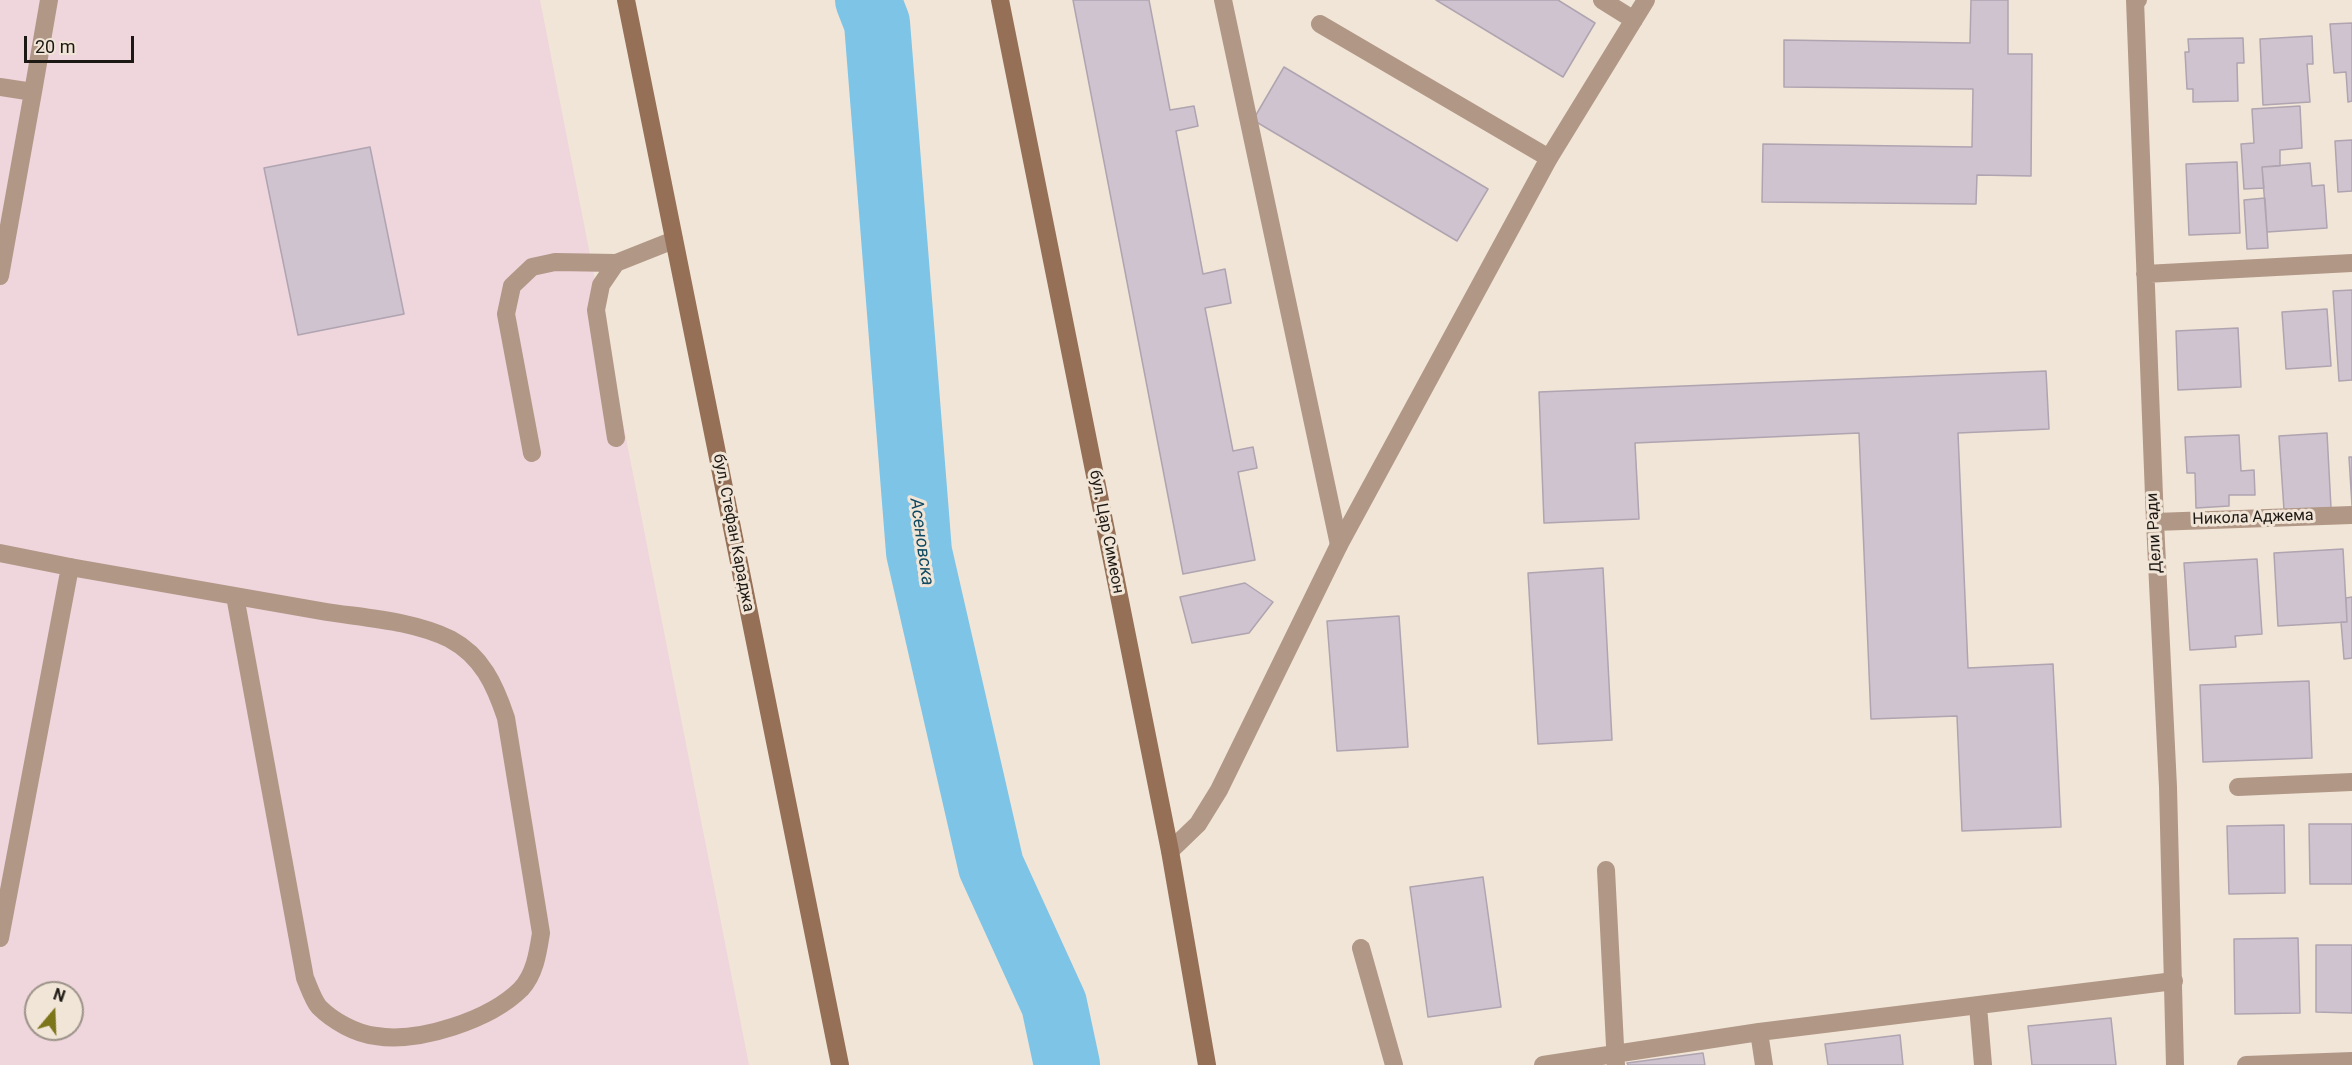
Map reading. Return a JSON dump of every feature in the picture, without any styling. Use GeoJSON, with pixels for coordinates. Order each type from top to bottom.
{"type":"FeatureCollection","features":[{"type":"Feature","properties":{"kind":"main road","name":"бул. Стефан Караджа"},"geometry":{"type":"LineString","coordinates":[[626,0],[840,1065]]}},
{"type":"Feature","properties":{"kind":"main road","name":"бул. Цар Симеон"},"geometry":{"type":"LineString","coordinates":[[1000,0],[1170,851],[1207,1065]]}},
{"type":"Feature","properties":{"kind":"street"},"geometry":{"type":"LineString","coordinates":[[0,276],[49,0]]}},
{"type":"Feature","properties":{"kind":"street"},"geometry":{"type":"LineString","coordinates":[[1223,0],[1339,545]]}},
{"type":"Feature","properties":{"kind":"street"},"geometry":{"type":"LineString","coordinates":[[1602,0],[1634,20]]}},
{"type":"Feature","properties":{"kind":"street"},"geometry":{"type":"LineString","coordinates":[[1170,851],[1198,824],[1219,790],[1339,545],[1549,158],[1646,0]]}},
{"type":"Feature","properties":{"kind":"street","name":"Дели Ради"},"geometry":{"type":"LineString","coordinates":[[2137,0],[2145,274],[2174,981],[2175,1065]]}},
{"type":"Feature","properties":{"kind":"street"},"geometry":{"type":"LineString","coordinates":[[1320,24],[1549,158]]}},
{"type":"Feature","properties":{"kind":"street"},"geometry":{"type":"LineString","coordinates":[[0,87],[33,92]]}},
{"type":"Feature","properties":{"kind":"street"},"geometry":{"type":"LineString","coordinates":[[532,453],[506,314],[512,286],[532,267],[555,262],[616,263],[674,240]]}},
{"type":"Feature","properties":{"kind":"street"},"geometry":{"type":"LineString","coordinates":[[616,263],[601,285],[596,310],[616,438]]}},
{"type":"Feature","properties":{"kind":"street"},"geometry":{"type":"LineString","coordinates":[[2145,274],[2352,263]]}},
{"type":"Feature","properties":{"kind":"street","name":"Никола Аджема"},"geometry":{"type":"LineString","coordinates":[[2155,522],[2352,515]]}},
{"type":"Feature","properties":{"kind":"street"},"geometry":{"type":"LineString","coordinates":[[0,553],[418,627],[450,640],[477,659],[496,686],[506,718],[541,933],[537,960],[522,988],[500,1005],[474,1020],[404,1038],[374,1036],[339,1023],[318,1005],[305,978],[235,596]]}},
{"type":"Feature","properties":{"kind":"street"},"geometry":{"type":"LineString","coordinates":[[0,938],[70,567]]}},
{"type":"Feature","properties":{"kind":"street"},"geometry":{"type":"LineString","coordinates":[[2238,787],[2352,782]]}},
{"type":"Feature","properties":{"kind":"street"},"geometry":{"type":"LineString","coordinates":[[1606,870],[1615,1060]]}},
{"type":"Feature","properties":{"kind":"street"},"geometry":{"type":"LineString","coordinates":[[1361,948],[1394,1065]]}},
{"type":"Feature","properties":{"kind":"street"},"geometry":{"type":"LineString","coordinates":[[1543,1065],[1615,1060],[1759,1032],[2174,981]]}},
{"type":"Feature","properties":{"kind":"street"},"geometry":{"type":"LineString","coordinates":[[1978,1006],[1983,1065]]}},
{"type":"Feature","properties":{"kind":"street"},"geometry":{"type":"LineString","coordinates":[[1759,1032],[1764,1065]]}},
{"type":"Feature","properties":{"kind":"street"},"geometry":{"type":"LineString","coordinates":[[2246,1065],[2352,1061]]}},
{"type":"Feature","properties":{"kind":"shaded area"},"geometry":{"type":"Polygon","coordinates":[[[0,0],[540,0],[749,1065],[0,1065],[0,0]]]}},
{"type":"Feature","properties":{"kind":"building"},"geometry":{"type":"Polygon","coordinates":[[[1073,0],[1149,0],[1170,110],[1194,106],[1198,126],[1176,131],[1203,274],[1225,269],[1231,303],[1205,308],[1233,451],[1253,447],[1257,468],[1238,472],[1255,560],[1183,574],[1073,0]]]}},
{"type":"Feature","properties":{"kind":"building"},"geometry":{"type":"Polygon","coordinates":[[[1436,0],[1558,0],[1595,23],[1563,77],[1436,0]]]}},
{"type":"Feature","properties":{"kind":"building"},"geometry":{"type":"Polygon","coordinates":[[[1971,0],[2008,0],[2008,54],[2032,54],[2031,176],[1977,175],[1976,204],[1762,202],[1763,144],[1972,147],[1973,89],[1784,87],[1784,40],[1970,43],[1971,0]]]}},
{"type":"Feature","properties":{"kind":"building"},"geometry":{"type":"Polygon","coordinates":[[[2352,23],[2352,101],[2348,102],[2346,72],[2334,73],[2330,24],[2352,23]]]}},
{"type":"Feature","properties":{"kind":"building"},"geometry":{"type":"Polygon","coordinates":[[[2312,36],[2313,64],[2307,64],[2310,102],[2263,105],[2260,39],[2312,36]]]}},
{"type":"Feature","properties":{"kind":"building"},"geometry":{"type":"Polygon","coordinates":[[[2243,38],[2244,63],[2237,63],[2238,101],[2193,102],[2193,89],[2187,89],[2185,52],[2189,52],[2188,39],[2243,38]]]}},
{"type":"Feature","properties":{"kind":"building"},"geometry":{"type":"Polygon","coordinates":[[[1284,67],[1488,189],[1457,241],[1253,120],[1284,67]]]}},
{"type":"Feature","properties":{"kind":"building"},"geometry":{"type":"Polygon","coordinates":[[[2300,106],[2302,148],[2280,150],[2280,166],[2262,167],[2264,188],[2244,189],[2241,144],[2254,143],[2252,109],[2300,106]]]}},
{"type":"Feature","properties":{"kind":"building"},"geometry":{"type":"Polygon","coordinates":[[[2352,140],[2352,191],[2338,192],[2335,141],[2352,140]]]}},
{"type":"Feature","properties":{"kind":"building"},"geometry":{"type":"Polygon","coordinates":[[[370,147],[404,314],[298,335],[264,168],[370,147]]]}},
{"type":"Feature","properties":{"kind":"building"},"geometry":{"type":"Polygon","coordinates":[[[2237,162],[2240,233],[2189,235],[2186,164],[2237,162]]]}},
{"type":"Feature","properties":{"kind":"building"},"geometry":{"type":"Polygon","coordinates":[[[2310,163],[2312,186],[2324,185],[2327,228],[2267,232],[2262,167],[2310,163]]]}},
{"type":"Feature","properties":{"kind":"building"},"geometry":{"type":"Polygon","coordinates":[[[2265,198],[2268,248],[2247,249],[2244,200],[2265,198]]]}},
{"type":"Feature","properties":{"kind":"building"},"geometry":{"type":"Polygon","coordinates":[[[2352,290],[2352,380],[2339,381],[2333,291],[2352,290]]]}},
{"type":"Feature","properties":{"kind":"building"},"geometry":{"type":"Polygon","coordinates":[[[2327,309],[2331,366],[2286,369],[2282,312],[2327,309]]]}},
{"type":"Feature","properties":{"kind":"building"},"geometry":{"type":"Polygon","coordinates":[[[2238,328],[2241,387],[2178,390],[2176,331],[2238,328]]]}},
{"type":"Feature","properties":{"kind":"building"},"geometry":{"type":"Polygon","coordinates":[[[2046,371],[2049,429],[1958,433],[1968,668],[2053,664],[2061,827],[1962,831],[1957,716],[1871,719],[1859,433],[1635,443],[1639,519],[1544,523],[1539,392],[2046,371]]]}},
{"type":"Feature","properties":{"kind":"building"},"geometry":{"type":"Polygon","coordinates":[[[2327,433],[2331,508],[2284,510],[2279,436],[2327,433]]]}},
{"type":"Feature","properties":{"kind":"building"},"geometry":{"type":"Polygon","coordinates":[[[2239,435],[2241,471],[2254,470],[2255,495],[2229,495],[2229,506],[2196,508],[2195,473],[2187,473],[2185,437],[2239,435]]]}},
{"type":"Feature","properties":{"kind":"building"},"geometry":{"type":"Polygon","coordinates":[[[2349,457],[2352,457],[2352,506],[2349,457]]]}},
{"type":"Feature","properties":{"kind":"building"},"geometry":{"type":"Polygon","coordinates":[[[2343,549],[2347,622],[2278,626],[2274,553],[2343,549]]]}},
{"type":"Feature","properties":{"kind":"building"},"geometry":{"type":"Polygon","coordinates":[[[2257,559],[2262,634],[2235,636],[2236,647],[2190,650],[2184,563],[2257,559]]]}},
{"type":"Feature","properties":{"kind":"building"},"geometry":{"type":"Polygon","coordinates":[[[1603,568],[1612,740],[1538,744],[1528,573],[1603,568]]]}},
{"type":"Feature","properties":{"kind":"building"},"geometry":{"type":"Polygon","coordinates":[[[1245,583],[1273,602],[1249,633],[1192,643],[1180,597],[1245,583]]]}},
{"type":"Feature","properties":{"kind":"building"},"geometry":{"type":"Polygon","coordinates":[[[2352,597],[2352,658],[2344,659],[2341,622],[2347,622],[2346,598],[2352,597]]]}},
{"type":"Feature","properties":{"kind":"building"},"geometry":{"type":"Polygon","coordinates":[[[1399,616],[1408,747],[1337,751],[1327,621],[1399,616]]]}},
{"type":"Feature","properties":{"kind":"building"},"geometry":{"type":"Polygon","coordinates":[[[2309,681],[2312,758],[2203,762],[2200,685],[2309,681]]]}},
{"type":"Feature","properties":{"kind":"building"},"geometry":{"type":"Polygon","coordinates":[[[2309,824],[2352,824],[2352,884],[2310,884],[2309,824]]]}},
{"type":"Feature","properties":{"kind":"building"},"geometry":{"type":"Polygon","coordinates":[[[2284,825],[2285,893],[2229,894],[2227,826],[2284,825]]]}},
{"type":"Feature","properties":{"kind":"building"},"geometry":{"type":"Polygon","coordinates":[[[1483,877],[1501,1007],[1428,1017],[1410,887],[1483,877]]]}},
{"type":"Feature","properties":{"kind":"building"},"geometry":{"type":"Polygon","coordinates":[[[2298,938],[2300,1013],[2235,1014],[2234,939],[2298,938]]]}},
{"type":"Feature","properties":{"kind":"building"},"geometry":{"type":"Polygon","coordinates":[[[2316,945],[2352,945],[2352,1013],[2316,1012],[2316,945]]]}},
{"type":"Feature","properties":{"kind":"building"},"geometry":{"type":"Polygon","coordinates":[[[2111,1018],[2116,1065],[2032,1065],[2028,1026],[2111,1018]]]}},
{"type":"Feature","properties":{"kind":"building"},"geometry":{"type":"Polygon","coordinates":[[[1900,1035],[1903,1065],[1828,1065],[1825,1044],[1900,1035]]]}},
{"type":"Feature","properties":{"kind":"building"},"geometry":{"type":"Polygon","coordinates":[[[1703,1053],[1705,1065],[1628,1065],[1627,1063],[1703,1053]]]}},
{"type":"Feature","properties":{"kind":"waterway","name":"Асеновска"},"geometry":{"type":"LineString","coordinates":[[868,0],[877,23],[919,552],[991,866],[1054,1004],[1067,1065]]}}]}
